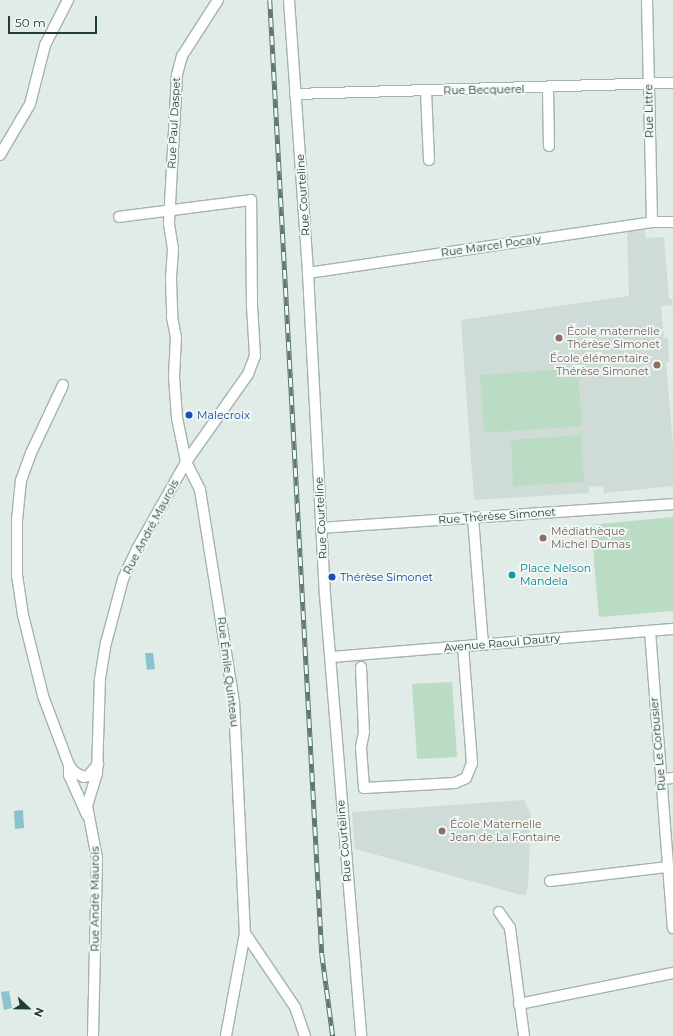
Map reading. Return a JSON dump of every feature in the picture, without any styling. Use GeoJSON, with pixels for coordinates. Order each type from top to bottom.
{"type":"FeatureCollection","features":[{"type":"Feature","properties":{"kind":"street"},"geometry":{"type":"LineString","coordinates":[[0,155],[30,104],[45,45],[68,0]]}},
{"type":"Feature","properties":{"kind":"street","name":"Rue Paul Daspet"},"geometry":{"type":"LineString","coordinates":[[169,209],[177,75],[182,56],[218,0]]}},
{"type":"Feature","properties":{"kind":"street","name":"Rue Courteline"},"geometry":{"type":"LineString","coordinates":[[289,0],[308,273],[322,528],[360,1036]]}},
{"type":"Feature","properties":{"kind":"street","name":"Rue Littre"},"geometry":{"type":"LineString","coordinates":[[646,0],[652,222]]}},
{"type":"Feature","properties":{"kind":"street","name":"Rue Becquerel"},"geometry":{"type":"LineString","coordinates":[[295,94],[548,89],[673,83]]}},
{"type":"Feature","properties":{"kind":"street"},"geometry":{"type":"LineString","coordinates":[[548,89],[549,146]]}},
{"type":"Feature","properties":{"kind":"street"},"geometry":{"type":"LineString","coordinates":[[426,91],[429,160]]}},
{"type":"Feature","properties":{"kind":"street"},"geometry":{"type":"LineString","coordinates":[[119,216],[251,200],[252,306],[255,356],[248,374],[186,462]]}},
{"type":"Feature","properties":{"kind":"street"},"geometry":{"type":"LineString","coordinates":[[169,209],[174,265],[171,279],[172,317],[176,338],[174,377],[178,423],[186,462]]}},
{"type":"Feature","properties":{"kind":"street","name":"Rue Marcel Pocaly"},"geometry":{"type":"LineString","coordinates":[[308,273],[652,222],[673,222]]}},
{"type":"Feature","properties":{"kind":"street"},"geometry":{"type":"LineString","coordinates":[[62,385],[31,453],[21,480],[16,551],[23,615],[43,696],[69,765],[74,772],[84,777],[88,776],[98,763]]}},
{"type":"Feature","properties":{"kind":"street","name":"Rue André Maurois"},"geometry":{"type":"LineString","coordinates":[[93,1036],[97,858],[87,806],[97,776],[100,679],[113,612],[124,579],[137,549],[186,462]]}},
{"type":"Feature","properties":{"kind":"street","name":"Rue Émile Quinteau"},"geometry":{"type":"LineString","coordinates":[[186,462],[200,490],[231,680],[245,933],[226,1036]]}},
{"type":"Feature","properties":{"kind":"street","name":"Rue Thérèse Simonet"},"geometry":{"type":"LineString","coordinates":[[322,528],[673,504]]}},
{"type":"Feature","properties":{"kind":"street"},"geometry":{"type":"LineString","coordinates":[[468,518],[483,644]]}},
{"type":"Feature","properties":{"kind":"street","name":"Avenue Raoul Dautry"},"geometry":{"type":"LineString","coordinates":[[331,657],[673,629]]}},
{"type":"Feature","properties":{"kind":"street","name":"Rue Le Corbusier"},"geometry":{"type":"LineString","coordinates":[[650,631],[673,928]]}},
{"type":"Feature","properties":{"kind":"street"},"geometry":{"type":"LineString","coordinates":[[361,667],[364,788],[455,782],[466,778],[472,763],[463,646]]}},
{"type":"Feature","properties":{"kind":"street"},"geometry":{"type":"LineString","coordinates":[[69,765],[69,775],[89,819]]}},
{"type":"Feature","properties":{"kind":"street"},"geometry":{"type":"LineString","coordinates":[[661,779],[673,778]]}},
{"type":"Feature","properties":{"kind":"street"},"geometry":{"type":"LineString","coordinates":[[550,881],[668,867]]}},
{"type":"Feature","properties":{"kind":"street"},"geometry":{"type":"LineString","coordinates":[[499,912],[510,928],[524,1036]]}},
{"type":"Feature","properties":{"kind":"street"},"geometry":{"type":"LineString","coordinates":[[245,933],[295,1007],[301,1018],[305,1036]]}},
{"type":"Feature","properties":{"kind":"street"},"geometry":{"type":"LineString","coordinates":[[520,1004],[673,973]]}},
{"type":"Feature","properties":{"kind":"shaded area"},"geometry":{"type":"Polygon","coordinates":[[[644,229],[646,238],[664,237],[669,299],[672,299],[673,305],[661,306],[664,338],[668,338],[669,362],[666,362],[673,446],[673,486],[604,493],[603,486],[589,487],[589,493],[474,500],[461,320],[629,296],[627,231],[644,229]]]}},
{"type":"Feature","properties":{"kind":"shaded area","name":"École Maternelle Jean de La Fontaine"},"geometry":{"type":"Polygon","coordinates":[[[524,800],[531,814],[528,887],[525,896],[355,849],[352,812],[524,800]]]}},
{"type":"Feature","properties":{"kind":"green space"},"geometry":{"type":"Polygon","coordinates":[[[578,368],[582,426],[484,433],[480,375],[578,368]]]}},
{"type":"Feature","properties":{"kind":"green space"},"geometry":{"type":"Polygon","coordinates":[[[581,435],[584,482],[513,486],[511,440],[581,435]]]}},
{"type":"Feature","properties":{"kind":"green space"},"geometry":{"type":"Polygon","coordinates":[[[673,517],[673,611],[599,617],[591,525],[673,517]]]}},
{"type":"Feature","properties":{"kind":"green space"},"geometry":{"type":"Polygon","coordinates":[[[452,682],[457,757],[417,759],[412,684],[452,682]]]}},
{"type":"Feature","properties":{"kind":"water"},"geometry":{"type":"Polygon","coordinates":[[[145,653],[153,653],[155,669],[147,670],[145,653]]]}},
{"type":"Feature","properties":{"kind":"water"},"geometry":{"type":"Polygon","coordinates":[[[23,810],[24,828],[15,829],[14,811],[23,810]]]}},
{"type":"Feature","properties":{"kind":"water"},"geometry":{"type":"Polygon","coordinates":[[[9,991],[12,1008],[4,1010],[1,992],[9,991]]]}},
{"type":"Feature","properties":{"kind":"railway"},"geometry":{"type":"LineString","coordinates":[[270,0],[322,954],[333,1036]]}},
{"type":"Feature","properties":{"kind":"place","name":"École maternelle Thérèse Simonet"},"geometry":{"type":"Point","coordinates":[559,338]}},
{"type":"Feature","properties":{"kind":"place","name":"École élémentaire Thérèse Simonet"},"geometry":{"type":"Point","coordinates":[657,365]}},
{"type":"Feature","properties":{"kind":"place","name":"Malecroix"},"geometry":{"type":"Point","coordinates":[189,415]}},
{"type":"Feature","properties":{"kind":"place","name":"Médiathèque Michel Dumas"},"geometry":{"type":"Point","coordinates":[543,538]}},
{"type":"Feature","properties":{"kind":"place","name":"Place Nelson Mandela"},"geometry":{"type":"Point","coordinates":[512,575]}},
{"type":"Feature","properties":{"kind":"place","name":"Thérèse Simonet"},"geometry":{"type":"Point","coordinates":[332,577]}},
{"type":"Feature","properties":{"kind":"place","name":"École Maternelle Jean de La Fontaine"},"geometry":{"type":"Point","coordinates":[442,831]}}]}
